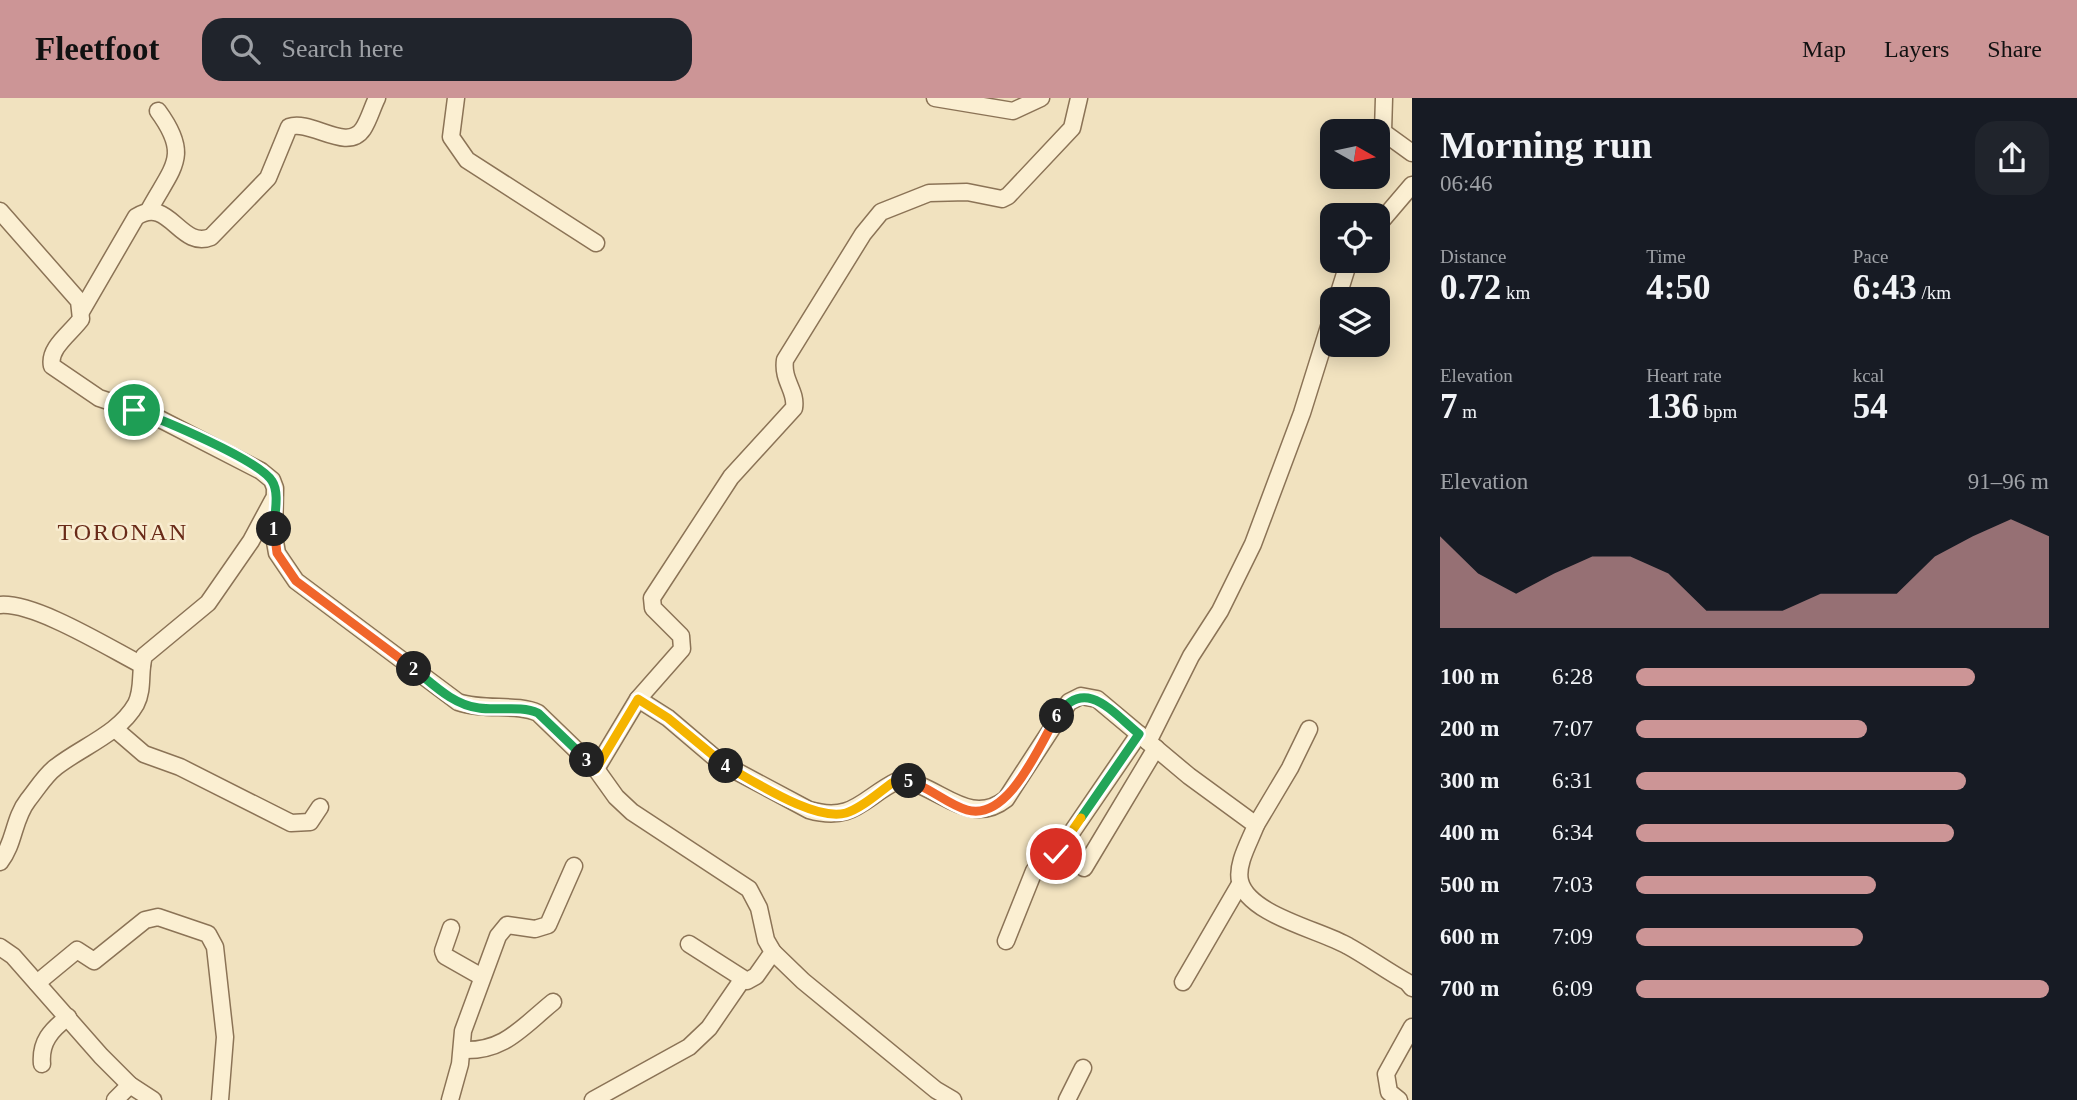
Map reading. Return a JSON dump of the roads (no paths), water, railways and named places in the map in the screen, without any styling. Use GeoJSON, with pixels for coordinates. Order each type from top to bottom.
{"type":"FeatureCollection","features":[{"type":"Feature","properties":{"kind":"street"},"geometry":{"type":"LineString","coordinates":[[149,210],[167,216],[194,239],[211,237],[268,178],[289,127],[297,125],[338,136],[355,136],[363,130],[377,98]]}},
{"type":"Feature","properties":{"kind":"street"},"geometry":{"type":"LineString","coordinates":[[456,98],[451,137],[467,160],[596,243]]}},
{"type":"Feature","properties":{"kind":"street"},"geometry":{"type":"LineString","coordinates":[[935,98],[1013,111],[1041,98]]}},
{"type":"Feature","properties":{"kind":"street"},"geometry":{"type":"LineString","coordinates":[[596,769],[638,699],[682,649],[681,636],[653,608],[652,598],[731,477],[794,408],[795,399],[785,378],[785,360],[873,219],[902,201],[929,192],[967,192],[1002,199],[1008,196],[1072,128],[1079,98]]}},
{"type":"Feature","properties":{"kind":"street"},"geometry":{"type":"LineString","coordinates":[[1384,98],[1383,132],[1412,153]]}},
{"type":"Feature","properties":{"kind":"street"},"geometry":{"type":"LineString","coordinates":[[158,111],[176,139],[177,150],[169,174],[149,210],[136,217],[72,332],[53,353],[52,366],[99,398],[156,417],[261,471],[272,480],[277,553],[296,581],[458,702],[476,708],[529,709],[538,713],[596,769],[616,797],[632,812],[749,889],[759,908],[766,940],[773,952],[803,981],[932,1095],[953,1100]]}},
{"type":"Feature","properties":{"kind":"street"},"geometry":{"type":"LineString","coordinates":[[1390,211],[1412,185]]}},
{"type":"Feature","properties":{"kind":"street"},"geometry":{"type":"LineString","coordinates":[[0,211],[79,301],[82,310]]}},
{"type":"Feature","properties":{"kind":"street"},"geometry":{"type":"LineString","coordinates":[[1084,868],[1191,656],[1220,611],[1253,544],[1320,355]]}},
{"type":"Feature","properties":{"kind":"street"},"geometry":{"type":"LineString","coordinates":[[0,862],[7,853],[15,820],[53,769],[115,729],[135,705],[142,688],[142,664],[145,656],[208,603],[251,541],[275,497]]}},
{"type":"Feature","properties":{"kind":"street"},"geometry":{"type":"LineString","coordinates":[[0,606],[18,607],[74,629],[142,664]]}},
{"type":"Feature","properties":{"kind":"street"},"geometry":{"type":"LineString","coordinates":[[638,699],[668,718],[721,763],[809,810],[824,814],[851,811],[899,780],[912,782],[967,810],[990,810],[1006,799],[1059,712],[1069,702],[1081,696],[1097,699],[1256,825]]}},
{"type":"Feature","properties":{"kind":"street"},"geometry":{"type":"LineString","coordinates":[[115,729],[144,754],[180,767],[290,823],[310,822],[320,807]]}},
{"type":"Feature","properties":{"kind":"street"},"geometry":{"type":"LineString","coordinates":[[1183,982],[1240,884],[1241,863],[1256,825],[1290,768],[1309,729]]}},
{"type":"Feature","properties":{"kind":"street"},"geometry":{"type":"LineString","coordinates":[[1006,941],[1034,870],[1063,845],[1148,741]]}},
{"type":"Feature","properties":{"kind":"street"},"geometry":{"type":"LineString","coordinates":[[450,1100],[462,1050],[463,1031],[503,927],[513,924],[536,929],[548,925],[574,866]]}},
{"type":"Feature","properties":{"kind":"street"},"geometry":{"type":"LineString","coordinates":[[1240,884],[1263,907],[1346,944],[1408,982],[1412,988]]}},
{"type":"Feature","properties":{"kind":"street"},"geometry":{"type":"LineString","coordinates":[[37,984],[77,950],[94,961],[145,920],[158,917],[208,934],[215,947],[225,1037],[220,1100]]}},
{"type":"Feature","properties":{"kind":"street"},"geometry":{"type":"LineString","coordinates":[[451,928],[443,951],[444,957],[482,976]]}},
{"type":"Feature","properties":{"kind":"street"},"geometry":{"type":"LineString","coordinates":[[689,944],[742,980]]}},
{"type":"Feature","properties":{"kind":"street"},"geometry":{"type":"LineString","coordinates":[[0,947],[13,956],[130,1084],[152,1100]]}},
{"type":"Feature","properties":{"kind":"street"},"geometry":{"type":"LineString","coordinates":[[593,1100],[690,1047],[709,1028],[742,980],[756,976],[773,952]]}},
{"type":"Feature","properties":{"kind":"street"},"geometry":{"type":"LineString","coordinates":[[462,1050],[482,1051],[496,1047],[552,1002]]}},
{"type":"Feature","properties":{"kind":"street"},"geometry":{"type":"LineString","coordinates":[[42,1065],[44,1041],[55,1027],[68,1017]]}},
{"type":"Feature","properties":{"kind":"street"},"geometry":{"type":"LineString","coordinates":[[1399,1100],[1389,1092],[1386,1074],[1412,1027]]}},
{"type":"Feature","properties":{"kind":"street"},"geometry":{"type":"LineString","coordinates":[[1068,1100],[1083,1068]]}},
{"type":"Feature","properties":{"kind":"street"},"geometry":{"type":"LineString","coordinates":[[115,1100],[130,1084]]}},
{"type":"Feature","properties":{"kind":"district","name":"TORONAN"},"geometry":{"type":"Point","coordinates":[123,532]}}]}
